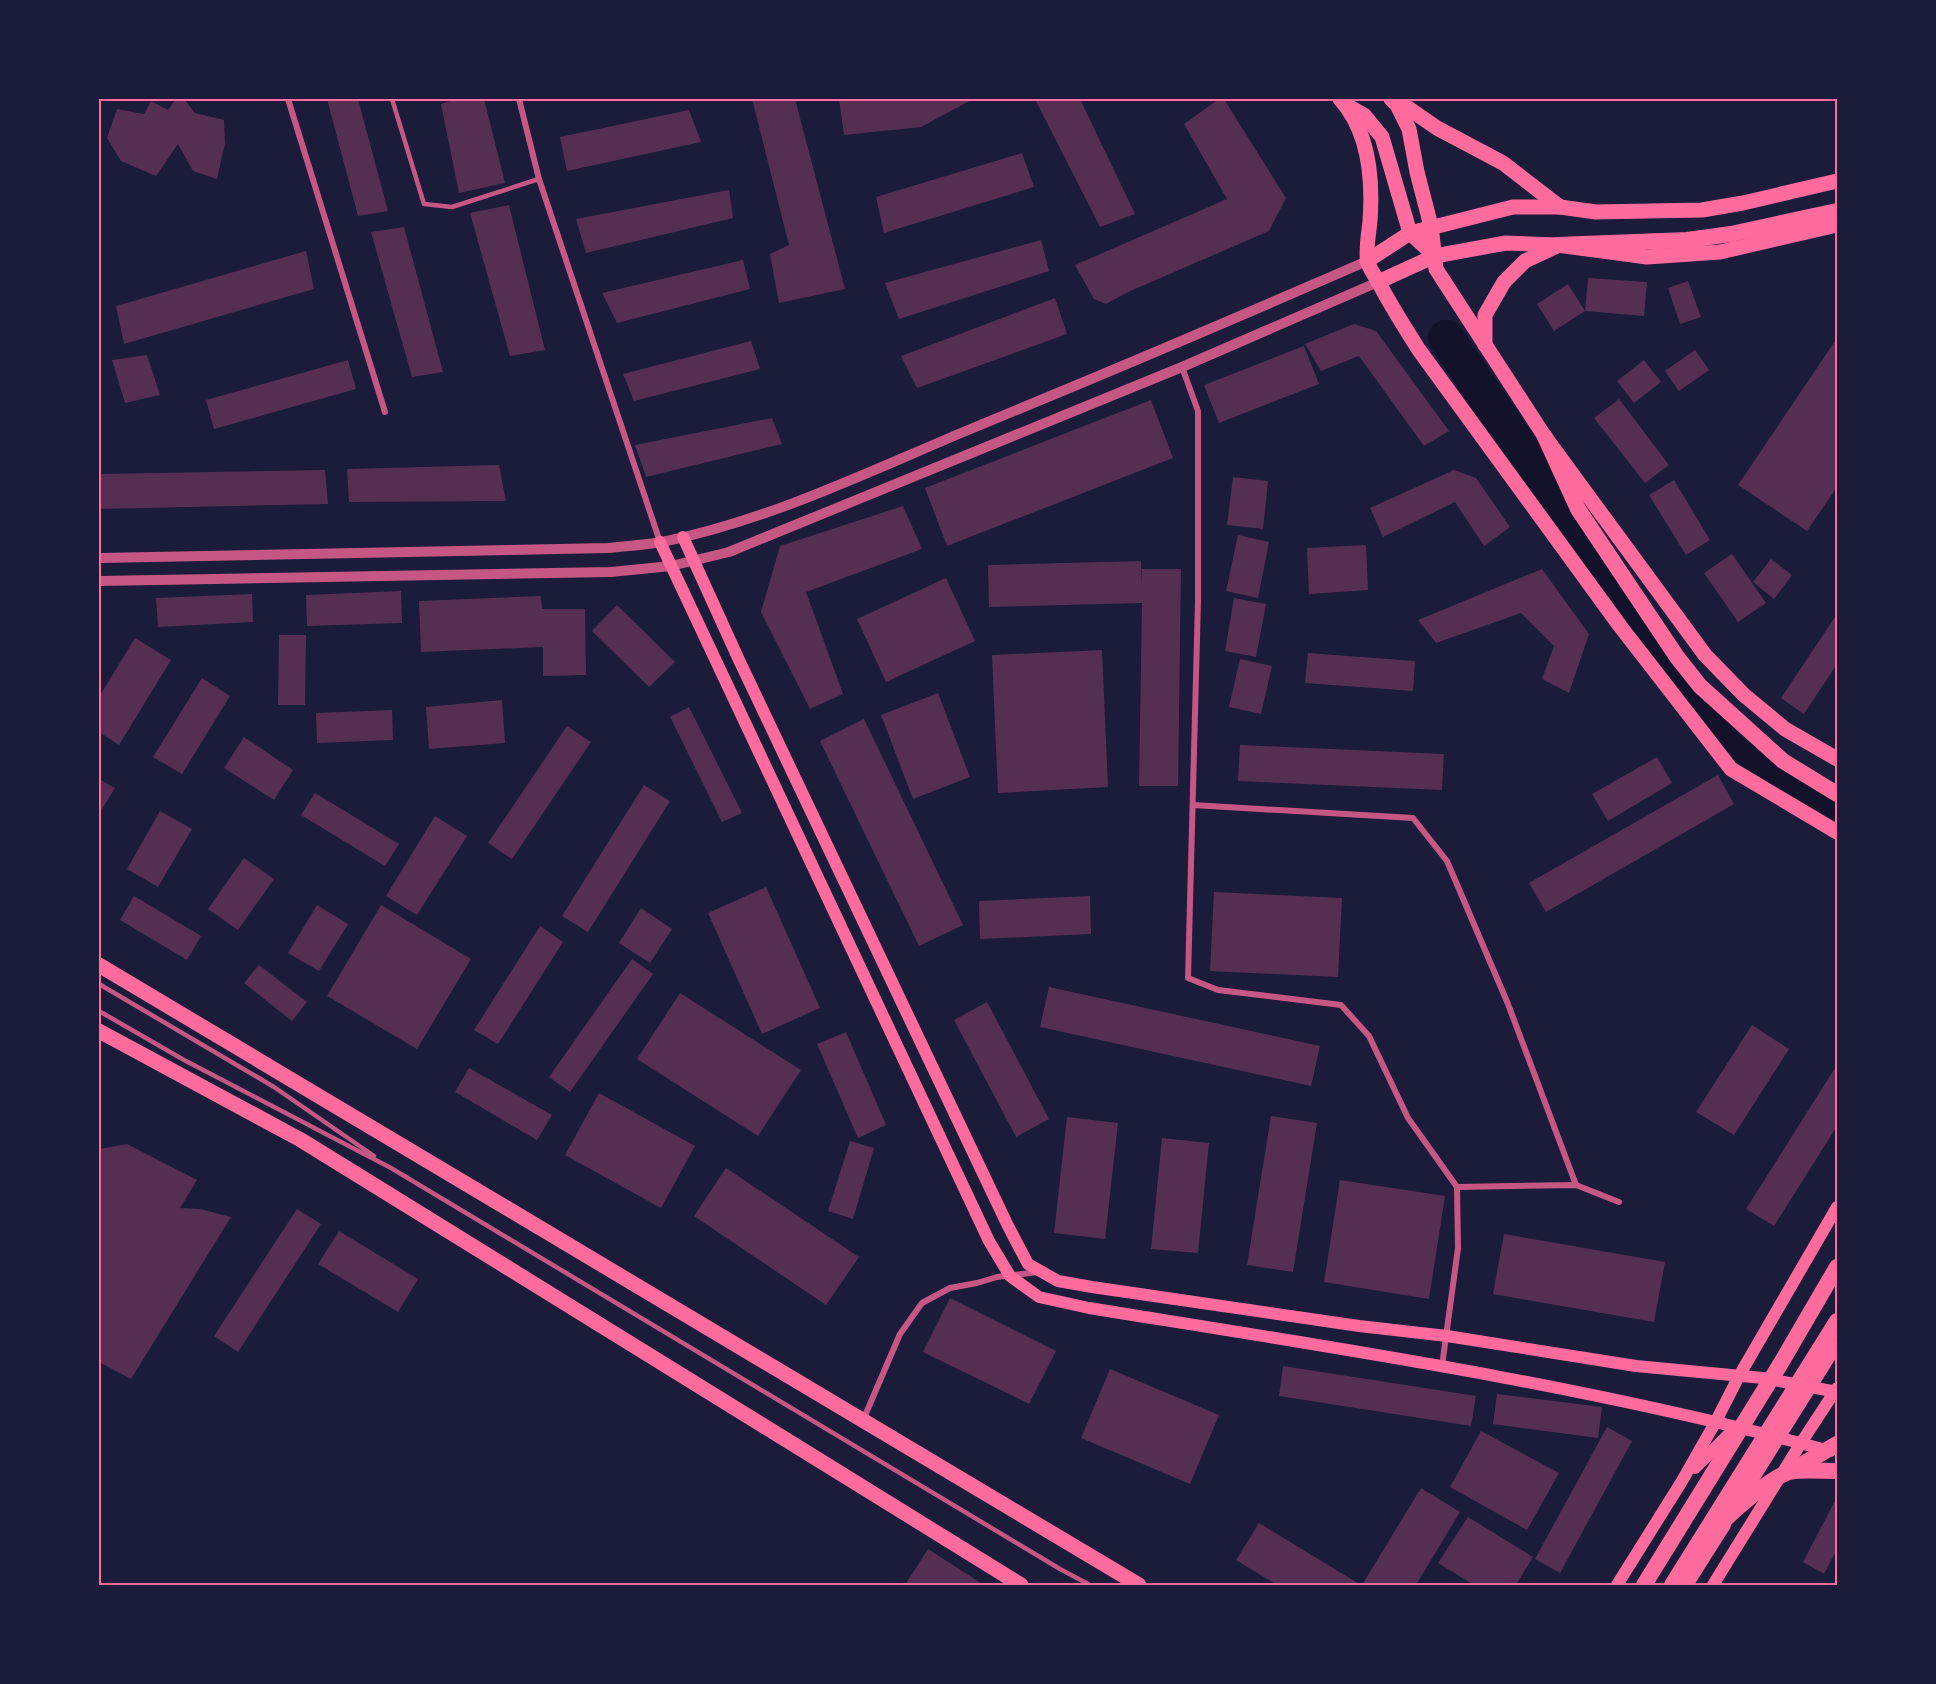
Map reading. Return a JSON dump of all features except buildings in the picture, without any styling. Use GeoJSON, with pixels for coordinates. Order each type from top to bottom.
{"type":"FeatureCollection","features":[{"type":"Feature","properties":{"kind":"highway"},"geometry":{"type":"LineString","coordinates":[[1557,245],[1687,240],[1731,234],[1837,211]]}},
{"type":"Feature","properties":{"kind":"highway"},"geometry":{"type":"LineString","coordinates":[[1545,437],[1578,509],[1677,657],[1700,686],[1783,762],[1837,794]]}},
{"type":"Feature","properties":{"kind":"highway"},"geometry":{"type":"LineString","coordinates":[[1644,1585],[1781,1363],[1837,1267]]}},
{"type":"Feature","properties":{"kind":"highway"},"geometry":{"type":"LineString","coordinates":[[1672,1585],[1836,1329]]}},
{"type":"Feature","properties":{"kind":"highway"},"geometry":{"type":"LineString","coordinates":[[1684,1565],[1700,1544],[1729,1514],[1766,1485],[1837,1444]]}},
{"type":"Feature","properties":{"kind":"highway"},"geometry":{"type":"LineString","coordinates":[[1790,1472],[1837,1471]]}},
{"type":"Feature","properties":{"kind":"main road"},"geometry":{"type":"LineString","coordinates":[[1393,99],[1437,128],[1503,163],[1560,207]]}},
{"type":"Feature","properties":{"kind":"main road"},"geometry":{"type":"LineString","coordinates":[[1393,99],[1409,129],[1431,226],[1436,269],[1545,437],[1705,655],[1744,695],[1785,729],[1837,759]]}},
{"type":"Feature","properties":{"kind":"main road"},"geometry":{"type":"LineString","coordinates":[[1343,102],[1364,115],[1382,136],[1410,232],[1435,256]]}},
{"type":"Feature","properties":{"kind":"main road"},"geometry":{"type":"LineString","coordinates":[[1343,102],[1356,124],[1366,150],[1370,174],[1371,201],[1367,261],[1394,312],[1419,350],[1613,616],[1731,769],[1837,832]]}},
{"type":"Feature","properties":{"kind":"main road"},"geometry":{"type":"LineString","coordinates":[[1367,261],[1410,232],[1513,207],[1560,207],[1596,212],[1702,210],[1837,181]]}},
{"type":"Feature","properties":{"kind":"main road"},"geometry":{"type":"LineString","coordinates":[[1378,282],[1435,256],[1506,243],[1557,245],[1647,257],[1720,252],[1837,225]]}},
{"type":"Feature","properties":{"kind":"main road"},"geometry":{"type":"LineString","coordinates":[[1485,345],[1485,315],[1504,282],[1525,261],[1557,245]]}},
{"type":"Feature","properties":{"kind":"main road"},"geometry":{"type":"LineString","coordinates":[[683,537],[739,660],[1028,1264],[1058,1281],[1092,1287],[1359,1326],[1447,1336],[1636,1366],[1763,1378],[1836,1390],[1713,1585]]}},
{"type":"Feature","properties":{"kind":"main road"},"geometry":{"type":"LineString","coordinates":[[660,542],[989,1241],[1010,1276],[1039,1297],[1089,1308],[1442,1366],[1634,1403],[1837,1453]]}},
{"type":"Feature","properties":{"kind":"main road"},"geometry":{"type":"LineString","coordinates":[[99,965],[864,1418],[1139,1585]]}},
{"type":"Feature","properties":{"kind":"main road"},"geometry":{"type":"LineString","coordinates":[[100,1033],[301,1140],[1021,1585]]}},
{"type":"Feature","properties":{"kind":"main road"},"geometry":{"type":"LineString","coordinates":[[1617,1585],[1682,1481],[1715,1423],[1738,1376],[1837,1207]]}},
{"type":"Feature","properties":{"kind":"main road"},"geometry":{"type":"LineString","coordinates":[[1682,1481],[1735,1427],[1837,1256]]}},
{"type":"Feature","properties":{"kind":"main road"},"geometry":{"type":"LineString","coordinates":[[1687,1585],[1811,1387],[1836,1329]]}},
{"type":"Feature","properties":{"kind":"street"},"geometry":{"type":"LineString","coordinates":[[288,99],[385,412]]}},
{"type":"Feature","properties":{"kind":"street"},"geometry":{"type":"LineString","coordinates":[[519,99],[539,179],[660,542]]}},
{"type":"Feature","properties":{"kind":"street"},"geometry":{"type":"LineString","coordinates":[[99,558],[608,548],[683,537],[731,524],[813,495],[1171,346],[1367,261]]}},
{"type":"Feature","properties":{"kind":"street"},"geometry":{"type":"LineString","coordinates":[[99,581],[611,572],[694,562],[729,552],[1182,367],[1378,282]]}},
{"type":"Feature","properties":{"kind":"street"},"geometry":{"type":"LineString","coordinates":[[1182,367],[1198,411],[1198,601],[1188,978],[1218,990],[1341,1005],[1369,1036],[1408,1118],[1457,1187],[1458,1248],[1442,1366]]}},
{"type":"Feature","properties":{"kind":"street"},"geometry":{"type":"LineString","coordinates":[[1193,805],[1413,818],[1447,861],[1508,1004],[1576,1185]]}},
{"type":"Feature","properties":{"kind":"street"},"geometry":{"type":"LineString","coordinates":[[1457,1187],[1576,1185],[1619,1202]]}},
{"type":"Feature","properties":{"kind":"street"},"geometry":{"type":"LineString","coordinates":[[864,1418],[900,1334],[922,1303],[950,1288],[997,1277],[1042,1272]]}},
{"type":"Feature","properties":{"kind":"lane"},"geometry":{"type":"LineString","coordinates":[[392,99],[424,204],[452,207],[539,179]]}},
{"type":"Feature","properties":{"kind":"lane"},"geometry":{"type":"LineString","coordinates":[[99,984],[274,1087],[391,1168]]}},
{"type":"Feature","properties":{"kind":"lane"},"geometry":{"type":"LineString","coordinates":[[99,1011],[184,1060],[391,1168],[1090,1585]]}},
{"type":"Feature","properties":{"kind":"waterway"},"geometry":{"type":"LineString","coordinates":[[1446,338],[1693,702],[1743,752],[1837,804]]}}]}
